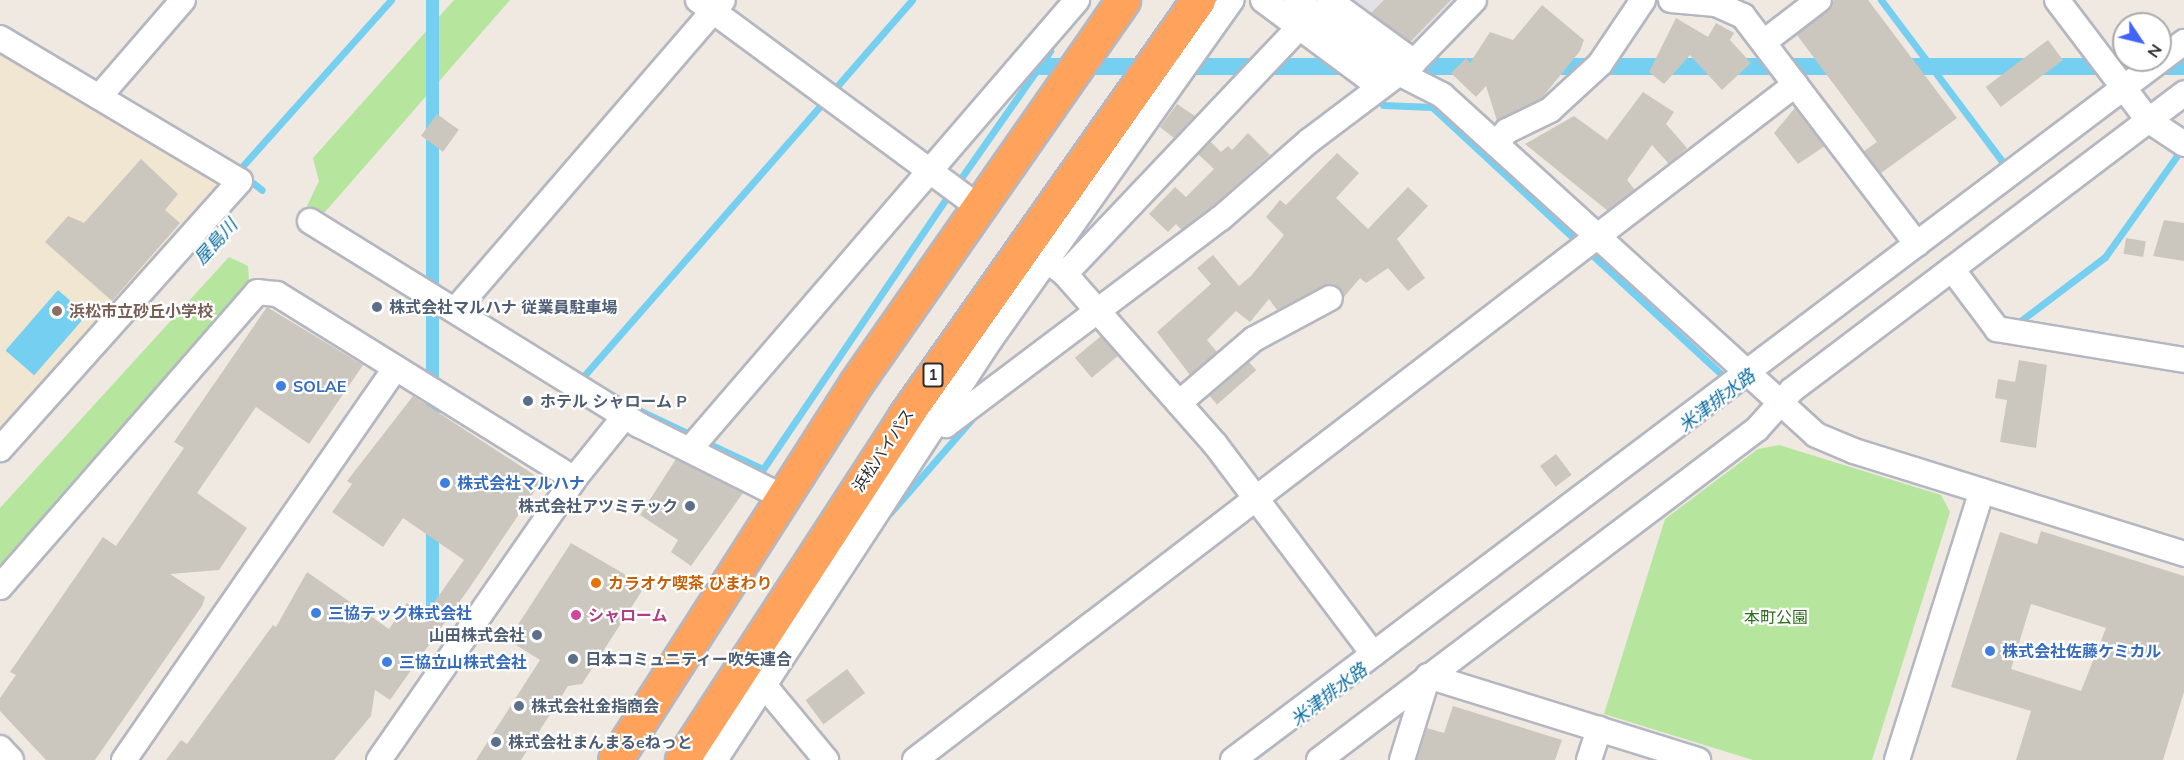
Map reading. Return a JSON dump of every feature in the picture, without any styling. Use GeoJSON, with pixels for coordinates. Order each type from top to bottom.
{"type":"FeatureCollection","features":[{"type":"Feature","properties":{"kind":"highway"},"geometry":{"type":"LineString","coordinates":[[615,760],[781,496],[977,206],[1123,0]]}},
{"type":"Feature","properties":{"kind":"highway","name":"浜松バイパス"},"geometry":{"type":"LineString","coordinates":[[677,760],[698,752],[918,398],[1197,0]]}},
{"type":"Feature","properties":{"kind":"street"},"geometry":{"type":"LineString","coordinates":[[99,97],[183,0]]}},
{"type":"Feature","properties":{"kind":"street"},"geometry":{"type":"LineString","coordinates":[[690,449],[928,170],[1077,0]]}},
{"type":"Feature","properties":{"kind":"street"},"geometry":{"type":"LineString","coordinates":[[698,752],[764,684],[937,419],[1056,267],[1232,0]]}},
{"type":"Feature","properties":{"kind":"street"},"geometry":{"type":"LineString","coordinates":[[1263,0],[1299,27],[1442,95],[1776,403],[1834,444],[2184,554]]}},
{"type":"Feature","properties":{"kind":"street"},"geometry":{"type":"LineString","coordinates":[[1296,0],[1398,74]]}},
{"type":"Feature","properties":{"kind":"street"},"geometry":{"type":"LineString","coordinates":[[1329,0],[1398,74]]}},
{"type":"Feature","properties":{"kind":"street"},"geometry":{"type":"LineString","coordinates":[[937,419],[946,425],[1098,310],[1398,74],[1474,0]]}},
{"type":"Feature","properties":{"kind":"street"},"geometry":{"type":"LineString","coordinates":[[1496,144],[1507,131],[1550,110],[1600,64],[1643,0]]}},
{"type":"Feature","properties":{"kind":"street"},"geometry":{"type":"LineString","coordinates":[[1671,0],[1730,9],[1764,42],[1917,244]]}},
{"type":"Feature","properties":{"kind":"street"},"geometry":{"type":"LineString","coordinates":[[1764,42],[1819,0]]}},
{"type":"Feature","properties":{"kind":"street"},"geometry":{"type":"LineString","coordinates":[[2057,0],[2145,117],[2184,144]]}},
{"type":"Feature","properties":{"kind":"street"},"geometry":{"type":"LineString","coordinates":[[456,309],[711,4],[977,206]]}},
{"type":"Feature","properties":{"kind":"street"},"geometry":{"type":"LineString","coordinates":[[1056,267],[1299,27]]}},
{"type":"Feature","properties":{"kind":"street"},"geometry":{"type":"LineString","coordinates":[[0,38],[240,181],[0,449]]}},
{"type":"Feature","properties":{"kind":"street"},"geometry":{"type":"LineString","coordinates":[[1233,760],[1917,244],[2125,91],[2184,42]]}},
{"type":"Feature","properties":{"kind":"street"},"geometry":{"type":"LineString","coordinates":[[915,760],[1257,500],[1796,84]]}},
{"type":"Feature","properties":{"kind":"street"},"geometry":{"type":"LineString","coordinates":[[1319,760],[1757,429],[1776,403],[1952,269],[2145,117],[2184,93]]}},
{"type":"Feature","properties":{"kind":"street"},"geometry":{"type":"LineString","coordinates":[[310,221],[456,309],[625,416],[781,496]]}},
{"type":"Feature","properties":{"kind":"street"},"geometry":{"type":"LineString","coordinates":[[1056,267],[1098,310],[1179,403],[1257,500],[1373,654]]}},
{"type":"Feature","properties":{"kind":"street"},"geometry":{"type":"LineString","coordinates":[[1952,269],[1997,329],[2184,360]]}},
{"type":"Feature","properties":{"kind":"street"},"geometry":{"type":"LineString","coordinates":[[0,587],[258,292],[277,294],[574,479]]}},
{"type":"Feature","properties":{"kind":"street"},"geometry":{"type":"LineString","coordinates":[[1179,403],[1254,339],[1330,298]]}},
{"type":"Feature","properties":{"kind":"street"},"geometry":{"type":"LineString","coordinates":[[124,760],[395,368]]}},
{"type":"Feature","properties":{"kind":"street"},"geometry":{"type":"LineString","coordinates":[[379,760],[574,479],[625,416]]}},
{"type":"Feature","properties":{"kind":"street"},"geometry":{"type":"LineString","coordinates":[[1898,760],[1982,491]]}},
{"type":"Feature","properties":{"kind":"street"},"geometry":{"type":"LineString","coordinates":[[1428,676],[1698,760]]}},
{"type":"Feature","properties":{"kind":"street"},"geometry":{"type":"LineString","coordinates":[[1402,760],[1428,676]]}},
{"type":"Feature","properties":{"kind":"street"},"geometry":{"type":"LineString","coordinates":[[764,684],[826,760]]}},
{"type":"Feature","properties":{"kind":"street"},"geometry":{"type":"LineString","coordinates":[[1589,760],[1599,729]]}},
{"type":"Feature","properties":{"kind":"street"},"geometry":{"type":"LineString","coordinates":[[0,748],[11,760]]}},
{"type":"Feature","properties":{"kind":"shaded area"},"geometry":{"type":"Polygon","coordinates":[[[1342,0],[1458,0],[1413,46],[1406,47],[1342,0]]]}},
{"type":"Feature","properties":{"kind":"shaded area","name":"浜松市立砂丘小学校"},"geometry":{"type":"Polygon","coordinates":[[[0,48],[229,183],[0,439],[0,48]]]}},
{"type":"Feature","properties":{"kind":"green space"},"geometry":{"type":"Polygon","coordinates":[[[454,0],[510,0],[325,212],[310,210],[307,206],[319,181],[313,158],[454,0]]]}},
{"type":"Feature","properties":{"kind":"green space"},"geometry":{"type":"Polygon","coordinates":[[[229,257],[248,266],[249,281],[0,570],[0,508],[229,257]]]}},
{"type":"Feature","properties":{"kind":"green space","name":"本町公園"},"geometry":{"type":"Polygon","coordinates":[[[1779,445],[1941,495],[1950,512],[1872,760],[1753,760],[1604,714],[1665,519],[1758,449],[1779,445]]]}},
{"type":"Feature","properties":{"kind":"water"},"geometry":{"type":"Polygon","coordinates":[[[426,0],[439,0],[439,639],[426,639],[426,0]]]}},
{"type":"Feature","properties":{"kind":"water"},"geometry":{"type":"Polygon","coordinates":[[[1021,58],[2112,58],[2112,72],[2172,72],[2172,58],[2184,58],[2184,75],[1021,75],[1021,58]]]}},
{"type":"Feature","properties":{"kind":"water"},"geometry":{"type":"Polygon","coordinates":[[[58,290],[87,315],[34,375],[6,350],[58,290]]]}},
{"type":"Feature","properties":{"kind":"building"},"geometry":{"type":"Polygon","coordinates":[[[1384,0],[1451,0],[1410,42],[1371,13],[1384,0]]]}},
{"type":"Feature","properties":{"kind":"building"},"geometry":{"type":"Polygon","coordinates":[[[1834,0],[1868,0],[1957,118],[1881,173],[1864,151],[1877,142],[1797,35],[1834,0]]]}},
{"type":"Feature","properties":{"kind":"building"},"geometry":{"type":"Polygon","coordinates":[[[1542,5],[1584,40],[1580,51],[1541,99],[1497,121],[1486,86],[1476,97],[1451,73],[1466,58],[1470,63],[1490,32],[1513,40],[1542,5]]]}},
{"type":"Feature","properties":{"kind":"building"},"geometry":{"type":"Polygon","coordinates":[[[1676,18],[1708,37],[1716,23],[1734,33],[1730,40],[1751,63],[1722,90],[1690,55],[1664,84],[1649,72],[1676,18]]]}},
{"type":"Feature","properties":{"kind":"building"},"geometry":{"type":"Polygon","coordinates":[[[2048,40],[2063,60],[2001,107],[1986,87],[2048,40]]]}},
{"type":"Feature","properties":{"kind":"building"},"geometry":{"type":"Polygon","coordinates":[[[1643,92],[1674,112],[1666,124],[1687,148],[1669,164],[1652,145],[1627,180],[1635,190],[1608,211],[1525,144],[1574,116],[1607,140],[1643,92]]]}},
{"type":"Feature","properties":{"kind":"building"},"geometry":{"type":"Polygon","coordinates":[[[1177,104],[1195,116],[1174,138],[1160,127],[1177,104]]]}},
{"type":"Feature","properties":{"kind":"building"},"geometry":{"type":"Polygon","coordinates":[[[1795,108],[1825,146],[1798,164],[1774,133],[1795,108]]]}},
{"type":"Feature","properties":{"kind":"building"},"geometry":{"type":"Polygon","coordinates":[[[437,114],[459,130],[443,152],[421,136],[437,114]]]}},
{"type":"Feature","properties":{"kind":"building"},"geometry":{"type":"Polygon","coordinates":[[[1248,133],[1270,155],[1212,207],[1182,230],[1176,224],[1168,232],[1149,214],[1175,187],[1186,197],[1214,169],[1198,154],[1210,141],[1221,152],[1228,146],[1232,150],[1248,133]]]}},
{"type":"Feature","properties":{"kind":"building"},"geometry":{"type":"Polygon","coordinates":[[[1337,153],[1359,173],[1336,198],[1368,229],[1408,187],[1428,206],[1397,239],[1425,278],[1408,291],[1388,268],[1366,283],[1360,278],[1344,297],[1330,284],[1277,310],[1269,299],[1250,322],[1236,311],[1207,340],[1217,352],[1190,375],[1157,332],[1211,284],[1197,268],[1213,255],[1239,286],[1251,276],[1284,235],[1266,217],[1280,200],[1286,205],[1337,153]]]}},
{"type":"Feature","properties":{"kind":"building"},"geometry":{"type":"Polygon","coordinates":[[[141,159],[178,194],[165,210],[180,223],[112,301],[45,242],[68,216],[84,223],[141,159]]]}},
{"type":"Feature","properties":{"kind":"building"},"geometry":{"type":"Polygon","coordinates":[[[2164,220],[2184,223],[2184,261],[2153,256],[2164,220]]]}},
{"type":"Feature","properties":{"kind":"building"},"geometry":{"type":"Polygon","coordinates":[[[2126,238],[2146,241],[2143,257],[2123,254],[2126,238]]]}},
{"type":"Feature","properties":{"kind":"building"},"geometry":{"type":"Polygon","coordinates":[[[267,307],[363,365],[309,444],[256,407],[197,493],[247,528],[219,570],[170,574],[205,597],[202,606],[95,760],[46,760],[0,711],[0,698],[16,675],[10,672],[103,537],[116,546],[184,448],[174,442],[267,307]]]}},
{"type":"Feature","properties":{"kind":"building"},"geometry":{"type":"Polygon","coordinates":[[[1101,336],[1118,356],[1092,378],[1075,358],[1101,336]]]}},
{"type":"Feature","properties":{"kind":"building"},"geometry":{"type":"Polygon","coordinates":[[[2019,360],[2047,365],[2036,448],[2000,442],[2007,400],[1995,398],[1998,379],[2015,382],[2019,360]]]}},
{"type":"Feature","properties":{"kind":"building"},"geometry":{"type":"Polygon","coordinates":[[[1249,362],[1256,370],[1217,404],[1210,396],[1249,362]]]}},
{"type":"Feature","properties":{"kind":"building"},"geometry":{"type":"Polygon","coordinates":[[[413,396],[542,480],[470,587],[390,700],[375,690],[371,716],[334,760],[166,760],[181,740],[187,744],[273,625],[276,627],[307,572],[389,629],[407,603],[425,615],[464,560],[403,518],[383,547],[332,512],[352,484],[347,481],[413,396]]]}},
{"type":"Feature","properties":{"kind":"building"},"geometry":{"type":"Polygon","coordinates":[[[1556,454],[1572,475],[1556,487],[1540,466],[1556,454]]]}},
{"type":"Feature","properties":{"kind":"building"},"geometry":{"type":"Polygon","coordinates":[[[676,459],[743,493],[691,566],[671,552],[678,540],[640,515],[676,459]]]}},
{"type":"Feature","properties":{"kind":"building"},"geometry":{"type":"Polygon","coordinates":[[[2041,531],[2184,576],[2184,692],[2163,760],[2016,760],[2031,711],[1951,687],[2000,532],[2037,544],[2041,531]],[[2031,604],[2011,669],[2081,691],[2106,628],[2031,604]]]}},
{"type":"Feature","properties":{"kind":"building"},"geometry":{"type":"Polygon","coordinates":[[[571,543],[645,586],[582,684],[568,686],[521,760],[476,760],[540,660],[508,640],[571,543]]]}},
{"type":"Feature","properties":{"kind":"building"},"geometry":{"type":"Polygon","coordinates":[[[847,669],[865,693],[824,724],[805,700],[847,669]]]}},
{"type":"Feature","properties":{"kind":"building"},"geometry":{"type":"Polygon","coordinates":[[[1453,706],[1562,740],[1555,760],[1417,760],[1427,728],[1444,733],[1453,706]]]}},
{"type":"Feature","properties":{"kind":"waterway"},"geometry":{"type":"LineString","coordinates":[[239,170],[391,0]]}},
{"type":"Feature","properties":{"kind":"waterway"},"geometry":{"type":"LineString","coordinates":[[832,92],[912,0]]}},
{"type":"Feature","properties":{"kind":"waterway"},"geometry":{"type":"LineString","coordinates":[[1881,0],[2004,164]]}},
{"type":"Feature","properties":{"kind":"waterway"},"geometry":{"type":"LineString","coordinates":[[959,181],[1050,51]]}},
{"type":"Feature","properties":{"kind":"waterway"},"geometry":{"type":"LineString","coordinates":[[582,378],[823,103]]}},
{"type":"Feature","properties":{"kind":"waterway"},"geometry":{"type":"LineString","coordinates":[[1383,105],[1432,107],[1581,245]]}},
{"type":"Feature","properties":{"kind":"waterway"},"geometry":{"type":"LineString","coordinates":[[2019,322],[2105,257],[2176,157]]}},
{"type":"Feature","properties":{"kind":"waterway"},"geometry":{"type":"LineString","coordinates":[[253,183],[262,190]]}},
{"type":"Feature","properties":{"kind":"waterway"},"geometry":{"type":"LineString","coordinates":[[705,442],[763,469],[947,197]]}},
{"type":"Feature","properties":{"kind":"waterway","name":"米津排水路"},"geometry":{"type":"LineString","coordinates":[[1591,254],[1722,375]]}},
{"type":"Feature","properties":{"kind":"waterway"},"geometry":{"type":"LineString","coordinates":[[630,406],[687,433]]}},
{"type":"Feature","properties":{"kind":"waterway"},"geometry":{"type":"LineString","coordinates":[[890,513],[971,420]]}},
{"type":"Feature","properties":{"kind":"place","name":"株式会社マルハナ 従業員駐車場"},"geometry":{"type":"Point","coordinates":[377,307]}},
{"type":"Feature","properties":{"kind":"place","name":"浜松市立砂丘小学校"},"geometry":{"type":"Point","coordinates":[57,311]}},
{"type":"Feature","properties":{"kind":"place","name":"SOLAE"},"geometry":{"type":"Point","coordinates":[281,386]}},
{"type":"Feature","properties":{"kind":"place","name":"ホテル シャローム P"},"geometry":{"type":"Point","coordinates":[528,401]}},
{"type":"Feature","properties":{"kind":"place","name":"株式会社マルハナ"},"geometry":{"type":"Point","coordinates":[445,483]}},
{"type":"Feature","properties":{"kind":"place","name":"株式会社アツミテック"},"geometry":{"type":"Point","coordinates":[690,506]}},
{"type":"Feature","properties":{"kind":"place","name":"カラオケ喫茶 ひまわり"},"geometry":{"type":"Point","coordinates":[596,583]}},
{"type":"Feature","properties":{"kind":"place","name":"三協テック株式会社"},"geometry":{"type":"Point","coordinates":[316,613]}},
{"type":"Feature","properties":{"kind":"place","name":"シャローム"},"geometry":{"type":"Point","coordinates":[576,615]}},
{"type":"Feature","properties":{"kind":"place","name":"山田株式会社"},"geometry":{"type":"Point","coordinates":[537,635]}},
{"type":"Feature","properties":{"kind":"place","name":"株式会社佐藤ケミカル"},"geometry":{"type":"Point","coordinates":[1990,651]}},
{"type":"Feature","properties":{"kind":"place","name":"日本コミュニティー吹矢連合"},"geometry":{"type":"Point","coordinates":[573,659]}},
{"type":"Feature","properties":{"kind":"place","name":"三協立山株式会社"},"geometry":{"type":"Point","coordinates":[387,662]}},
{"type":"Feature","properties":{"kind":"place","name":"株式会社金指商会"},"geometry":{"type":"Point","coordinates":[519,706]}},
{"type":"Feature","properties":{"kind":"place","name":"株式会社まんまるeねっと"},"geometry":{"type":"Point","coordinates":[496,742]}},
{"type":"Feature","properties":{"kind":"water label","name":"屋島川"},"geometry":{"type":"Point","coordinates":[216,242]}}]}
